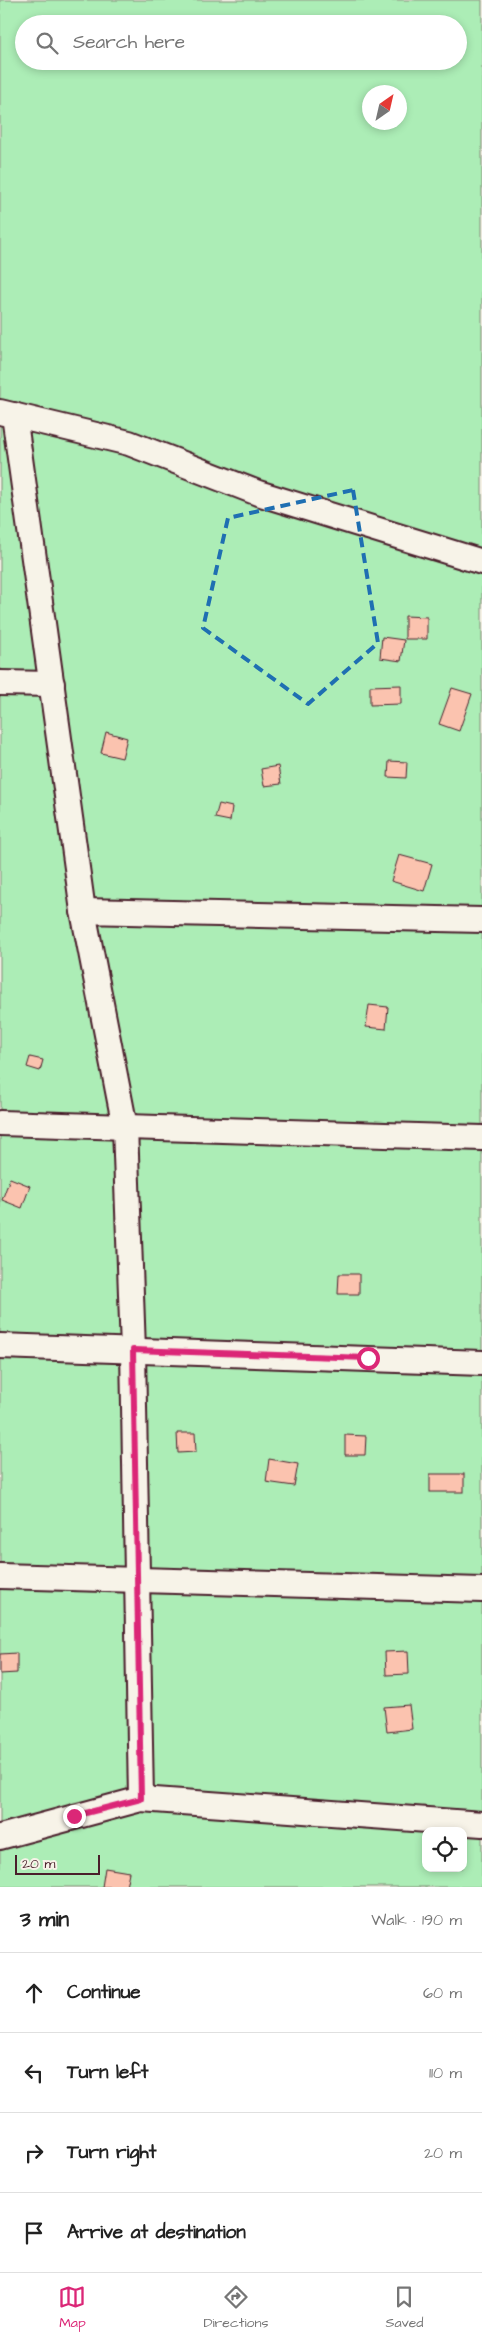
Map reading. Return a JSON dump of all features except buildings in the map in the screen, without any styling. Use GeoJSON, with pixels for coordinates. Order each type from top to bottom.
{"type":"FeatureCollection","features":[{"type":"Feature","properties":{"kind":"street"},"geometry":{"type":"LineString","coordinates":[[141,1799],[133,1350],[125,1127],[84,911],[52,684],[7,413],[129,443],[258,493],[482,562]]}},
{"type":"Feature","properties":{"kind":"street"},"geometry":{"type":"LineString","coordinates":[[0,683],[52,684]]}},
{"type":"Feature","properties":{"kind":"street"},"geometry":{"type":"LineString","coordinates":[[84,911],[482,920]]}},
{"type":"Feature","properties":{"kind":"street"},"geometry":{"type":"LineString","coordinates":[[0,1123],[482,1138]]}},
{"type":"Feature","properties":{"kind":"street"},"geometry":{"type":"LineString","coordinates":[[0,1346],[482,1363]]}},
{"type":"Feature","properties":{"kind":"street"},"geometry":{"type":"LineString","coordinates":[[0,1576],[482,1590]]}},
{"type":"Feature","properties":{"kind":"street"},"geometry":{"type":"LineString","coordinates":[[0,1837],[141,1799],[482,1824]]}},
{"type":"Feature","properties":{"kind":"highlighted area"},"geometry":{"type":"Polygon","coordinates":[[[353,490],[378,643],[308,704],[203,628],[228,518],[353,490]]]}},
{"type":"Feature","properties":{"kind":"green space"},"geometry":{"type":"Polygon","coordinates":[[[0,0],[482,0],[482,1887],[0,1887],[0,0]]]}},
{"type":"Feature","properties":{"kind":"route"},"geometry":{"type":"LineString","coordinates":[[74,1816],[141,1799],[133,1350],[368,1358]]}}]}
